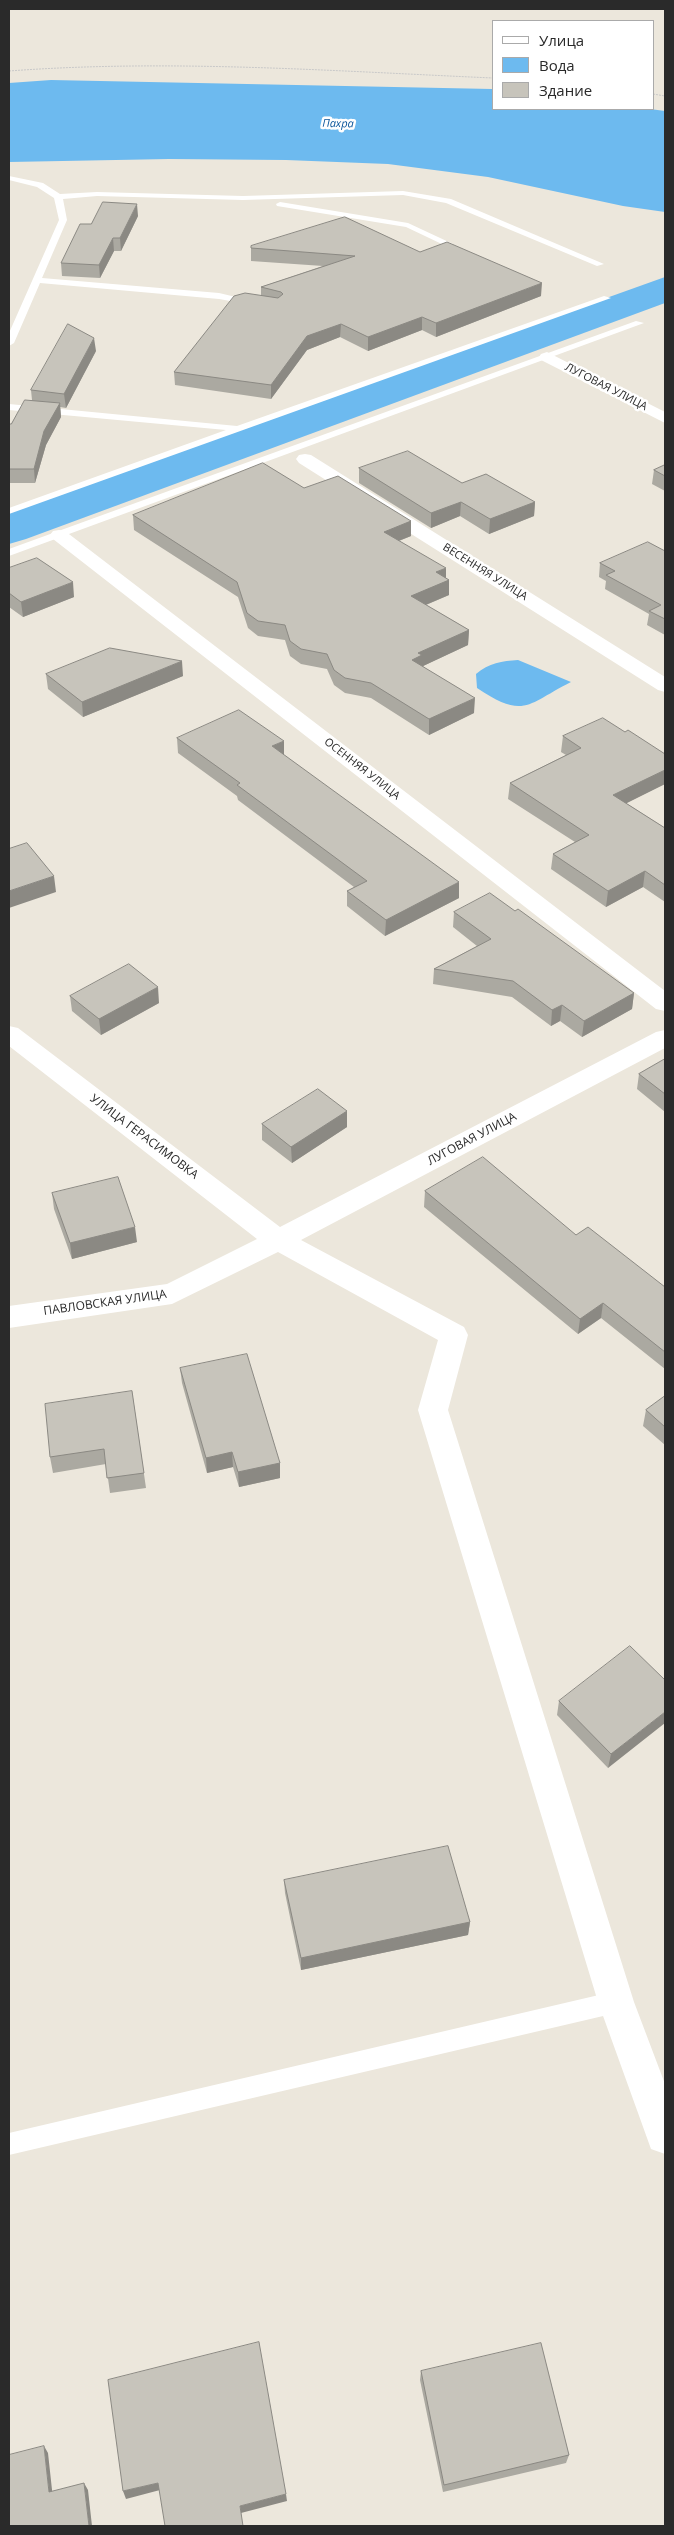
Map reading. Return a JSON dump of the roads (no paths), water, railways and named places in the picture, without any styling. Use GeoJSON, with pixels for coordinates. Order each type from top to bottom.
{"type":"FeatureCollection","features":[{"type":"Feature","properties":{"kind":"street","name":"ЛУГОВАЯ УЛИЦА"},"geometry":{"type":"LineString","coordinates":[[547,357],[665,418]]}},
{"type":"Feature","properties":{"kind":"street","name":"ВЕСЕННЯЯ УЛИЦА"},"geometry":{"type":"LineString","coordinates":[[305,459],[665,686]]}},
{"type":"Feature","properties":{"kind":"street","name":"ОСЕННЯЯ УЛИЦА"},"geometry":{"type":"LineString","coordinates":[[58,534],[665,1003]]}},
{"type":"Feature","properties":{"kind":"street","name":"УЛИЦА ГЕРАСИМОВКА"},"geometry":{"type":"LineString","coordinates":[[9,1034],[278,1240],[454,1335],[433,1410],[616,2002]]}},
{"type":"Feature","properties":{"kind":"street","name":"ЛУГОВАЯ УЛИЦА"},"geometry":{"type":"LineString","coordinates":[[278,1240],[665,1038]]}},
{"type":"Feature","properties":{"kind":"street","name":"ПАВЛОВСКАЯ УЛИЦА"},"geometry":{"type":"LineString","coordinates":[[9,1318],[172,1294],[278,1240]]}},
{"type":"Feature","properties":{"kind":"street"},"geometry":{"type":"LineString","coordinates":[[616,2002],[665,2135]]}},
{"type":"Feature","properties":{"kind":"lane"},"geometry":{"type":"LineString","coordinates":[[9,178],[40,185],[58,197],[97,194],[243,198],[403,193],[448,201],[600,264]]}},
{"type":"Feature","properties":{"kind":"lane"},"geometry":{"type":"LineString","coordinates":[[9,343],[63,220],[58,197]]}},
{"type":"Feature","properties":{"kind":"lane"},"geometry":{"type":"LineString","coordinates":[[243,198],[408,225],[449,244]]}},
{"type":"Feature","properties":{"kind":"lane"},"geometry":{"type":"LineString","coordinates":[[37,280],[219,296],[268,305]]}},
{"type":"Feature","properties":{"kind":"lane"},"geometry":{"type":"LineString","coordinates":[[9,510],[607,298]]}},
{"type":"Feature","properties":{"kind":"lane"},"geometry":{"type":"LineString","coordinates":[[9,553],[639,323]]}},
{"type":"Feature","properties":{"kind":"lane"},"geometry":{"type":"LineString","coordinates":[[9,407],[238,429]]}},
{"type":"Feature","properties":{"kind":"lane"},"geometry":{"type":"LineString","coordinates":[[9,2144],[616,2002]]}},
{"type":"Feature","properties":{"kind":"water","name":"Пахра"},"geometry":{"type":"Polygon","coordinates":[[[51,80],[492,89],[492,110],[665,111],[665,212],[623,206],[488,177],[388,164],[286,160],[169,159],[9,162],[9,83],[51,80]]]}},
{"type":"Feature","properties":{"kind":"water"},"geometry":{"type":"Polygon","coordinates":[[[518,660],[571,682],[535,702],[516,706],[493,698],[477,688],[476,674],[481,670],[496,663],[518,660]]]}},
{"type":"Feature","properties":{"kind":"waterway"},"geometry":{"type":"LineString","coordinates":[[9,529],[665,289]]}}]}
